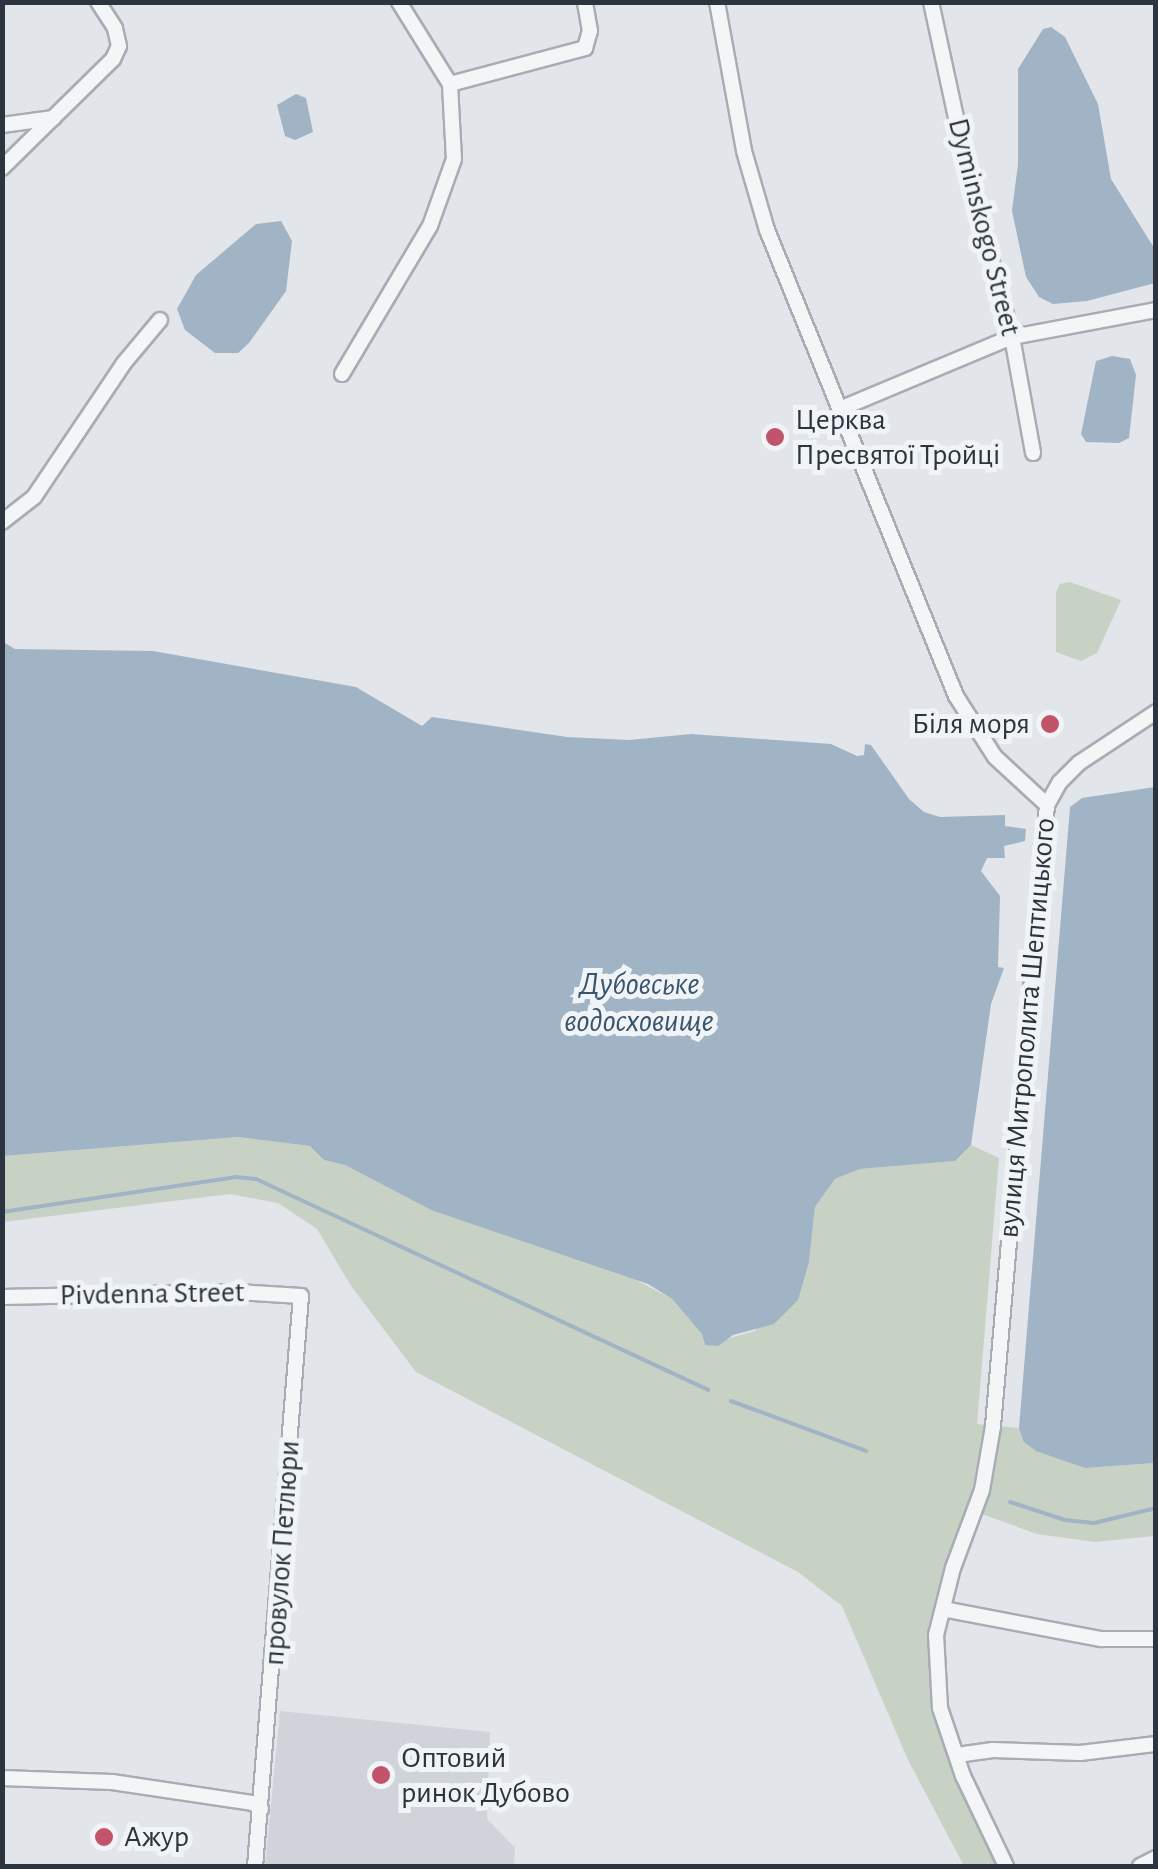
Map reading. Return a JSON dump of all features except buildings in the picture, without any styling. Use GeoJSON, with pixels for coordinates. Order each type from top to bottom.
{"type":"FeatureCollection","features":[{"type":"Feature","properties":{"kind":"street"},"geometry":{"type":"LineString","coordinates":[[2,168],[113,59],[119,46],[115,28],[98,2]]}},
{"type":"Feature","properties":{"kind":"street"},"geometry":{"type":"LineString","coordinates":[[342,374],[430,226],[454,158],[450,84],[398,2]]}},
{"type":"Feature","properties":{"kind":"street"},"geometry":{"type":"LineString","coordinates":[[450,84],[585,48],[590,31],[585,2]]}},
{"type":"Feature","properties":{"kind":"street","name":"вулиця Митрополита Шептицького"},"geometry":{"type":"LineString","coordinates":[[716,2],[744,151],[767,230],[971,725],[1002,766],[1047,805],[993,1426],[982,1490],[936,1635],[935,1672],[940,1708],[1006,1866]]}},
{"type":"Feature","properties":{"kind":"street","name":"Dyminskogo Street"},"geometry":{"type":"LineString","coordinates":[[930,2],[1012,337],[1033,453]]}},
{"type":"Feature","properties":{"kind":"street"},"geometry":{"type":"LineString","coordinates":[[2,125],[54,118]]}},
{"type":"Feature","properties":{"kind":"street"},"geometry":{"type":"LineString","coordinates":[[842,408],[1012,337],[1156,310]]}},
{"type":"Feature","properties":{"kind":"street"},"geometry":{"type":"LineString","coordinates":[[2,522],[34,497],[124,363],[160,320]]}},
{"type":"Feature","properties":{"kind":"street"},"geometry":{"type":"LineString","coordinates":[[1047,805],[1060,782],[1079,763],[1156,712]]}},
{"type":"Feature","properties":{"kind":"street","name":"Pivdenna Street"},"geometry":{"type":"LineString","coordinates":[[2,1298],[237,1292],[301,1296]]}},
{"type":"Feature","properties":{"kind":"street","name":"провулок Петлюри"},"geometry":{"type":"LineString","coordinates":[[256,1866],[301,1296]]}},
{"type":"Feature","properties":{"kind":"street"},"geometry":{"type":"LineString","coordinates":[[943,1608],[1101,1640],[1156,1638]]}},
{"type":"Feature","properties":{"kind":"street"},"geometry":{"type":"LineString","coordinates":[[957,1755],[993,1750],[1080,1753],[1156,1744]]}},
{"type":"Feature","properties":{"kind":"street"},"geometry":{"type":"LineString","coordinates":[[2,1778],[112,1782],[253,1803],[261,1809]]}},
{"type":"Feature","properties":{"kind":"street"},"geometry":{"type":"LineString","coordinates":[[1140,1866],[1156,1858]]}},
{"type":"Feature","properties":{"kind":"shaded area","name":"Оптовий ринок Дубово"},"geometry":{"type":"Polygon","coordinates":[[[280,1711],[490,1732],[487,1819],[515,1848],[514,1866],[265,1866],[280,1711]]]}},
{"type":"Feature","properties":{"kind":"green space"},"geometry":{"type":"Polygon","coordinates":[[[1070,582],[1121,600],[1097,653],[1081,661],[1056,652],[1056,592],[1060,584],[1070,582]]]}},
{"type":"Feature","properties":{"kind":"green space"},"geometry":{"type":"Polygon","coordinates":[[[238,1137],[311,1146],[324,1160],[345,1165],[431,1210],[621,1272],[672,1299],[702,1334],[705,1345],[755,1331],[809,1262],[815,1207],[835,1179],[860,1169],[954,1161],[971,1145],[999,1158],[977,1424],[1019,1428],[1023,1441],[1084,1468],[1155,1463],[1153,1536],[1095,1542],[1037,1534],[979,1513],[929,1634],[934,1710],[999,1866],[964,1866],[908,1760],[842,1606],[798,1572],[416,1372],[351,1286],[317,1229],[278,1203],[230,1194],[3,1222],[3,1156],[238,1137]]]}},
{"type":"Feature","properties":{"kind":"water"},"geometry":{"type":"Polygon","coordinates":[[[1051,27],[1065,37],[1098,104],[1111,179],[1156,251],[1155,283],[1087,301],[1053,304],[1039,297],[1026,277],[1012,211],[1018,164],[1018,69],[1043,29],[1051,27]]]}},
{"type":"Feature","properties":{"kind":"water"},"geometry":{"type":"Polygon","coordinates":[[[296,94],[306,98],[313,132],[295,140],[285,136],[277,105],[296,94]]]}},
{"type":"Feature","properties":{"kind":"water"},"geometry":{"type":"Polygon","coordinates":[[[281,221],[292,241],[286,291],[238,353],[215,353],[185,330],[177,309],[196,275],[256,224],[281,221]]]}},
{"type":"Feature","properties":{"kind":"water"},"geometry":{"type":"Polygon","coordinates":[[[1112,356],[1130,359],[1136,375],[1129,438],[1119,443],[1086,442],[1081,434],[1096,361],[1112,356]]]}},
{"type":"Feature","properties":{"kind":"water","name":"Дубовське водосховище"},"geometry":{"type":"Polygon","coordinates":[[[5,643],[15,649],[153,651],[356,687],[422,726],[432,717],[567,737],[629,740],[691,734],[831,744],[857,756],[864,755],[865,744],[871,745],[909,799],[924,812],[940,817],[1005,815],[1005,826],[1026,829],[1025,841],[1004,846],[1005,858],[987,858],[981,871],[1000,896],[998,967],[1004,968],[991,1004],[971,1145],[955,1161],[860,1169],[835,1179],[815,1207],[809,1262],[798,1300],[774,1324],[733,1335],[718,1346],[705,1345],[702,1334],[672,1299],[648,1284],[431,1210],[345,1165],[324,1160],[310,1146],[238,1137],[3,1156],[5,643]]]}},
{"type":"Feature","properties":{"kind":"water"},"geometry":{"type":"Polygon","coordinates":[[[1155,787],[1155,1463],[1085,1468],[1036,1451],[1023,1441],[1019,1428],[1070,807],[1082,798],[1155,787]]]}},
{"type":"Feature","properties":{"kind":"waterway"},"geometry":{"type":"LineString","coordinates":[[2,1212],[236,1177],[256,1179],[708,1390]]}},
{"type":"Feature","properties":{"kind":"waterway"},"geometry":{"type":"LineString","coordinates":[[731,1401],[866,1451]]}},
{"type":"Feature","properties":{"kind":"waterway"},"geometry":{"type":"LineString","coordinates":[[1010,1502],[1065,1520],[1094,1523],[1156,1508]]}},
{"type":"Feature","properties":{"kind":"place","name":"Церква Пресвятої Тройці"},"geometry":{"type":"Point","coordinates":[775,437]}},
{"type":"Feature","properties":{"kind":"place","name":"Біля моря"},"geometry":{"type":"Point","coordinates":[1050,724]}},
{"type":"Feature","properties":{"kind":"place","name":"Оптовий ринок Дубово"},"geometry":{"type":"Point","coordinates":[381,1775]}},
{"type":"Feature","properties":{"kind":"place","name":"Ажур"},"geometry":{"type":"Point","coordinates":[104,1837]}}]}
